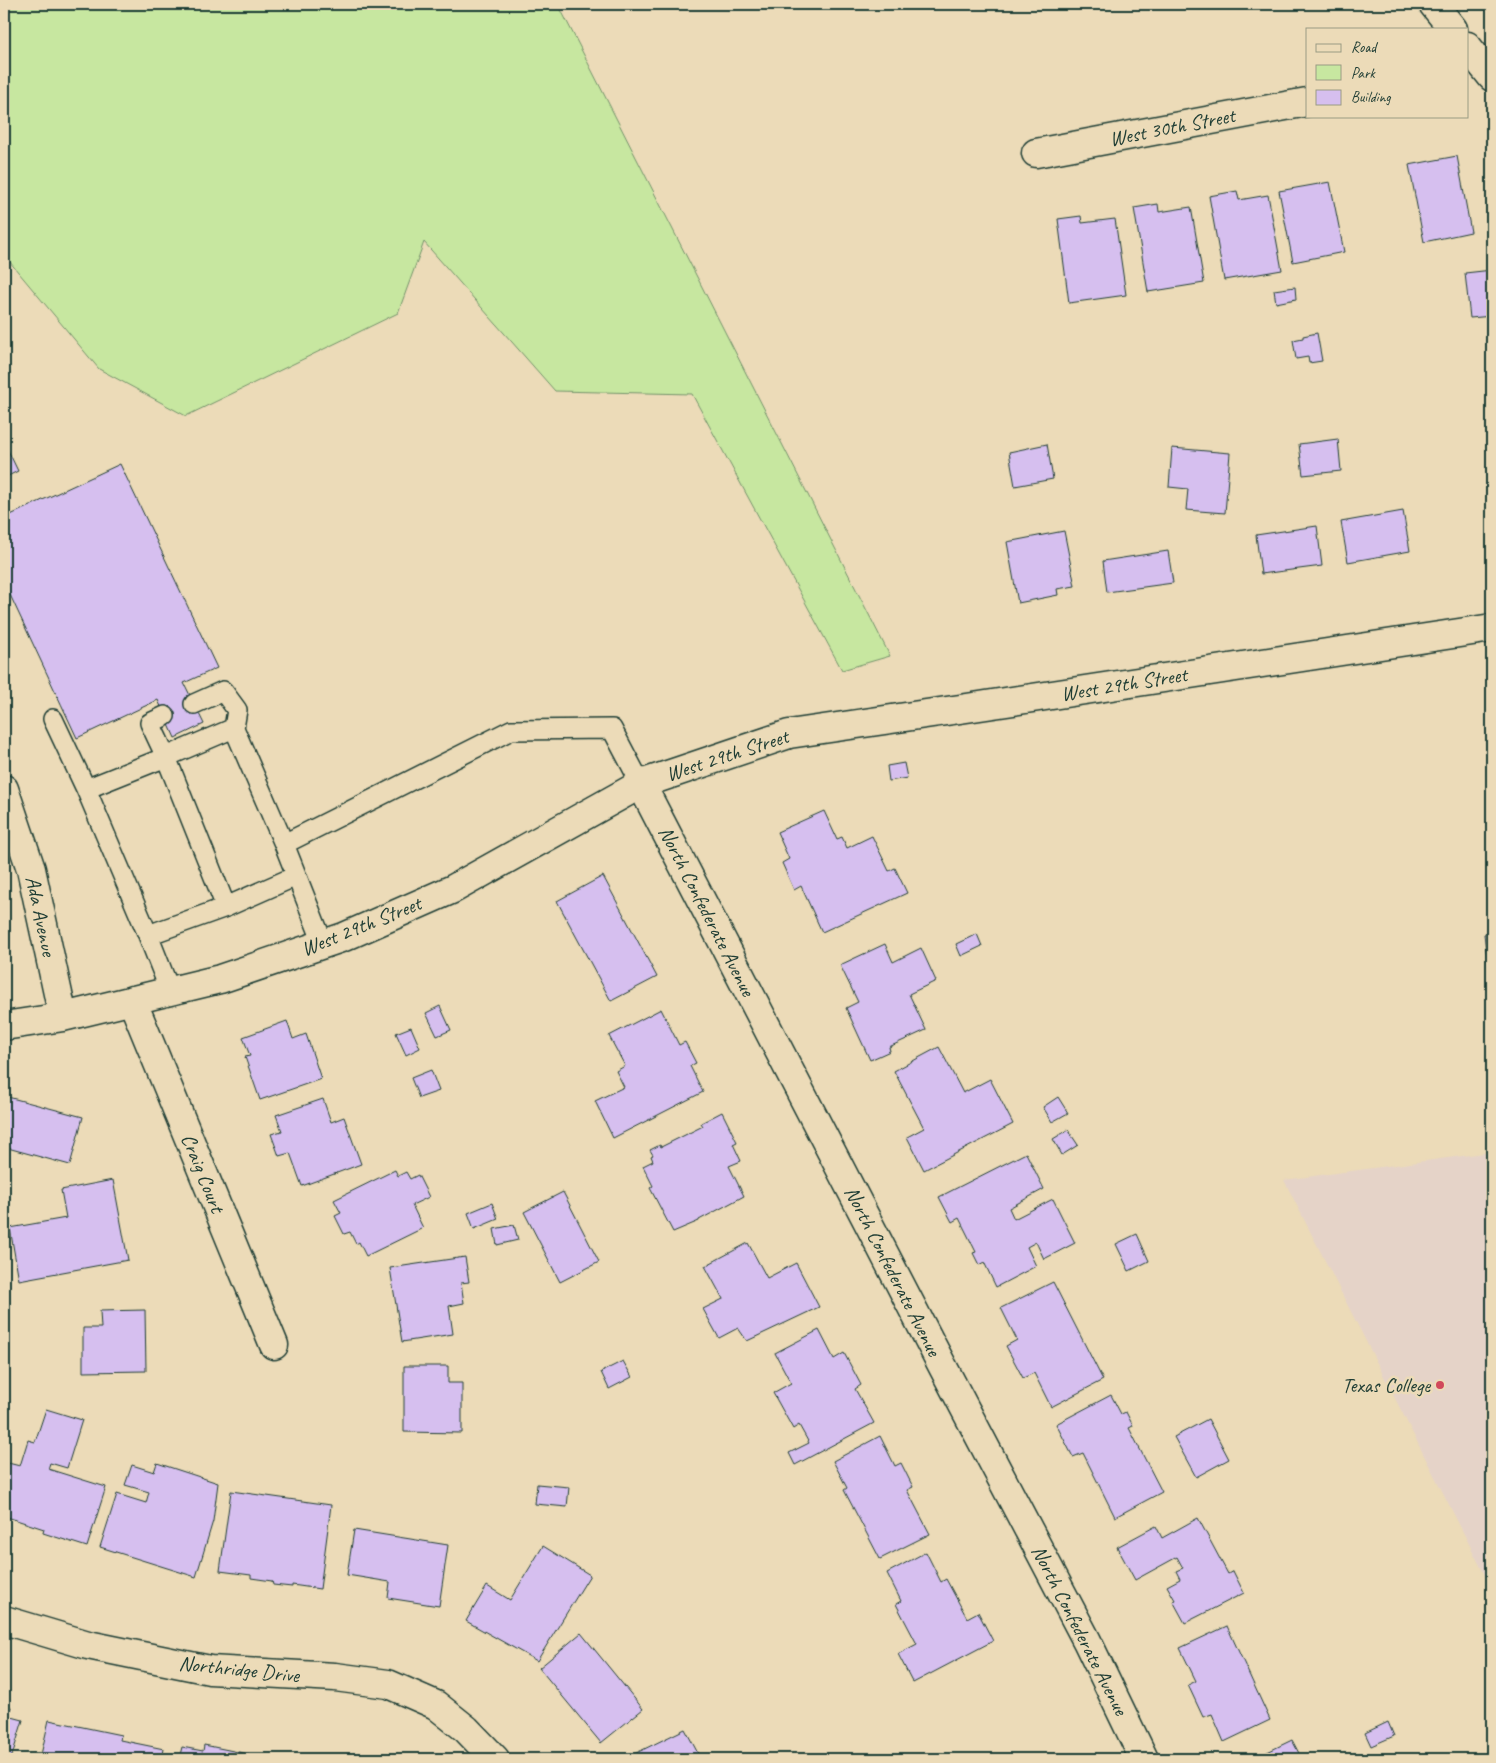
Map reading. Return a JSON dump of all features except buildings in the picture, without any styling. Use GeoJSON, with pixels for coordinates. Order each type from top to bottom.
{"type":"FeatureCollection","features":[{"type":"Feature","properties":{"kind":"street"},"geometry":{"type":"LineString","coordinates":[[1433,4],[1453,28]]}},
{"type":"Feature","properties":{"kind":"street","name":"West 30th Street"},"geometry":{"type":"LineString","coordinates":[[1036,153],[1306,102]]}},
{"type":"Feature","properties":{"kind":"street","name":"West 29th Street"},"geometry":{"type":"LineString","coordinates":[[4,1026],[63,1017],[220,979],[344,937],[453,889],[641,784],[789,734],[960,710],[1492,628]]}},
{"type":"Feature","properties":{"kind":"street","name":"North Confederate Avenue"},"geometry":{"type":"LineString","coordinates":[[641,784],[943,1367],[1088,1641],[1144,1759]]}},
{"type":"Feature","properties":{"kind":"street","name":"Ada Avenue"},"geometry":{"type":"LineString","coordinates":[[4,789],[31,869],[63,1017]]}},
{"type":"Feature","properties":{"kind":"street","name":"Craig Court"},"geometry":{"type":"LineString","coordinates":[[132,1000],[274,1345]]}},
{"type":"Feature","properties":{"kind":"street","name":"Northridge Drive"},"geometry":{"type":"LineString","coordinates":[[4,1620],[88,1645],[210,1670],[335,1677],[388,1684],[436,1705],[466,1729],[495,1759]]}},
{"type":"Feature","properties":{"kind":"lane"},"geometry":{"type":"LineString","coordinates":[[194,704],[223,691],[237,710],[234,728],[284,844],[323,943]]}},
{"type":"Feature","properties":{"kind":"lane"},"geometry":{"type":"LineString","coordinates":[[165,716],[150,723],[226,907]]}},
{"type":"Feature","properties":{"kind":"lane"},"geometry":{"type":"LineString","coordinates":[[53,719],[86,789],[170,991]]}},
{"type":"Feature","properties":{"kind":"lane"},"geometry":{"type":"LineString","coordinates":[[86,789],[166,758],[234,728]]}},
{"type":"Feature","properties":{"kind":"lane"},"geometry":{"type":"LineString","coordinates":[[284,844],[511,730],[612,728],[641,784]]}},
{"type":"Feature","properties":{"kind":"lane"},"geometry":{"type":"LineString","coordinates":[[148,935],[226,907],[296,876]]}},
{"type":"Feature","properties":{"kind":"shaded area","name":"Texas College"},"geometry":{"type":"Polygon","coordinates":[[[1492,1152],[1492,1589],[1284,1180],[1492,1152]]]}},
{"type":"Feature","properties":{"kind":"green space"},"geometry":{"type":"Polygon","coordinates":[[[4,4],[558,4],[890,656],[842,670],[692,394],[555,391],[424,242],[398,313],[186,416],[99,369],[4,255],[4,4]]]}},
{"type":"Feature","properties":{"kind":"place","name":"Texas College"},"geometry":{"type":"Point","coordinates":[1440,1385]}}]}
